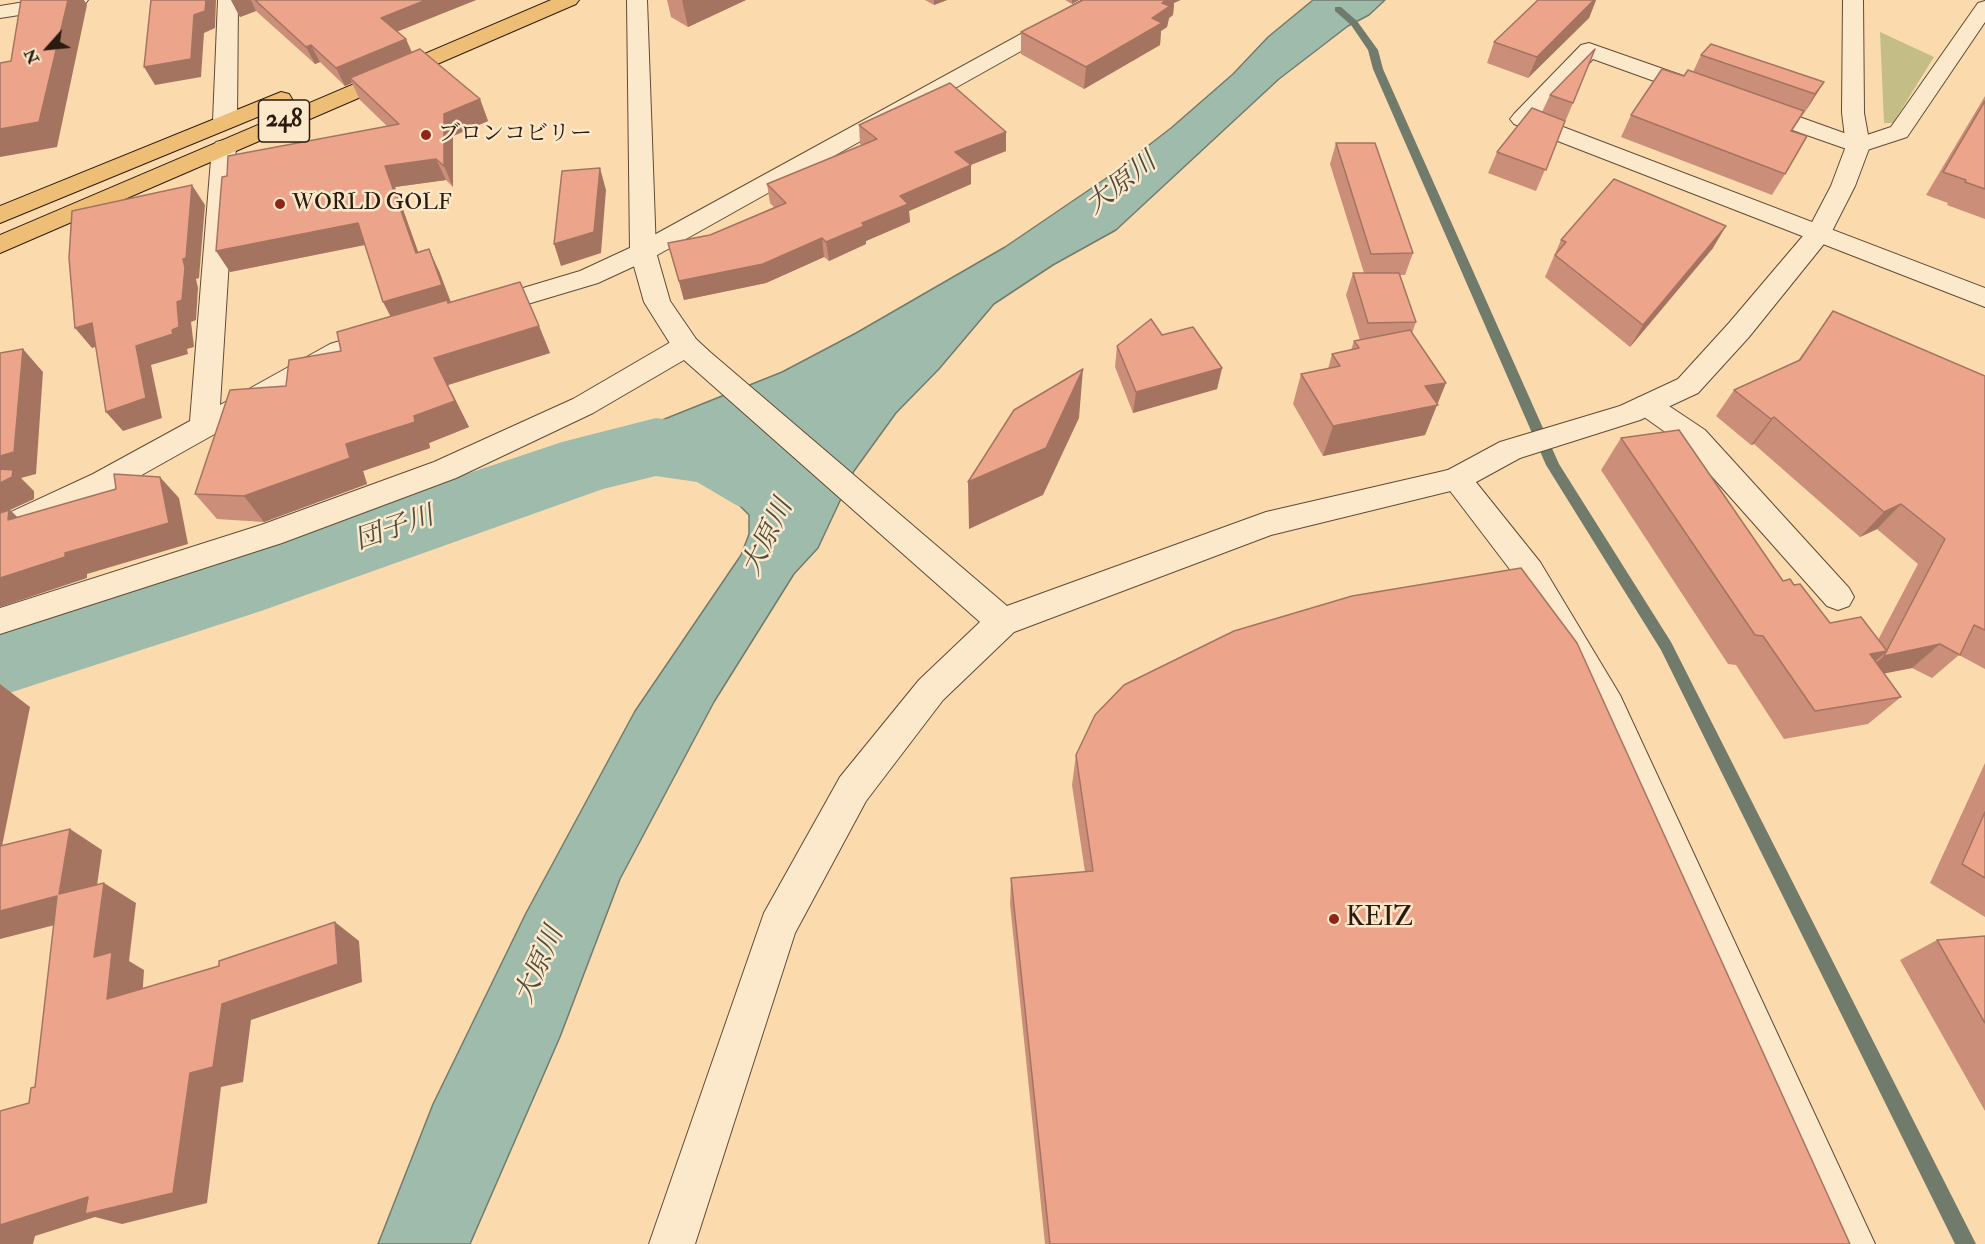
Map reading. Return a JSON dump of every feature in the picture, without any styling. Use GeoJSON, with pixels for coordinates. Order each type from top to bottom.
{"type":"FeatureCollection","features":[{"type":"Feature","properties":{"kind":"highway","name":"248"},"geometry":{"type":"LineString","coordinates":[[325,81],[527,0]]}},
{"type":"Feature","properties":{"kind":"highway","name":"248"},"geometry":{"type":"LineString","coordinates":[[0,245],[568,0]]}},
{"type":"Feature","properties":{"kind":"highway","name":"248"},"geometry":{"type":"LineString","coordinates":[[0,215],[303,90]]}},
{"type":"Feature","properties":{"kind":"street"},"geometry":{"type":"LineString","coordinates":[[0,12],[78,0]]}},
{"type":"Feature","properties":{"kind":"street"},"geometry":{"type":"LineString","coordinates":[[225,121],[228,0]]}},
{"type":"Feature","properties":{"kind":"street"},"geometry":{"type":"LineString","coordinates":[[638,0],[643,252],[657,302],[693,352],[1002,622]]}},
{"type":"Feature","properties":{"kind":"street"},"geometry":{"type":"LineString","coordinates":[[458,316],[589,277],[643,252],[1098,0]]}},
{"type":"Feature","properties":{"kind":"street"},"geometry":{"type":"LineString","coordinates":[[672,1244],[778,926],[853,789],[931,690],[1002,622],[1266,524],[1456,479],[1517,448],[1630,413],[1688,386],[1739,330],[1819,233],[1844,186],[1858,146],[1853,113],[1853,0]]}},
{"type":"Feature","properties":{"kind":"street"},"geometry":{"type":"LineString","coordinates":[[1985,7],[1899,132],[1858,146],[1589,50],[1522,119],[1985,298]]}},
{"type":"Feature","properties":{"kind":"street"},"geometry":{"type":"LineString","coordinates":[[204,424],[224,147]]}},
{"type":"Feature","properties":{"kind":"street"},"geometry":{"type":"LineString","coordinates":[[0,531],[104,482],[204,424],[265,395],[340,351],[407,330]]}},
{"type":"Feature","properties":{"kind":"street"},"geometry":{"type":"LineString","coordinates":[[0,621],[271,534],[445,470],[693,352]]}},
{"type":"Feature","properties":{"kind":"street"},"geometry":{"type":"LineString","coordinates":[[1647,405],[1695,438],[1838,597]]}},
{"type":"Feature","properties":{"kind":"street"},"geometry":{"type":"LineString","coordinates":[[1456,479],[1529,571],[1608,706],[1852,1244]]}},
{"type":"Feature","properties":{"kind":"shaded area"},"geometry":{"type":"Polygon","coordinates":[[[1880,32],[1934,57],[1893,123],[1884,123],[1880,32]]]}},
{"type":"Feature","properties":{"kind":"water","name":"大原川"},"geometry":{"type":"Polygon","coordinates":[[[1313,0],[1385,0],[1369,15],[1348,26],[1279,79],[1116,230],[1053,265],[994,304],[939,369],[896,413],[854,471],[818,548],[794,574],[714,702],[620,879],[560,1037],[470,1244],[378,1244],[433,1104],[526,913],[635,711],[741,555],[749,534],[749,515],[733,499],[692,474],[658,470],[647,426],[782,372],[856,333],[1005,247],[1105,179],[1171,128],[1233,74],[1268,37],[1313,0]]]}},
{"type":"Feature","properties":{"kind":"building"},"geometry":{"type":"Polygon","coordinates":[[[21,0],[68,0],[39,122],[0,129],[0,63],[11,61],[21,0]]]}},
{"type":"Feature","properties":{"kind":"building"},"geometry":{"type":"Polygon","coordinates":[[[151,0],[206,0],[205,11],[194,15],[191,59],[144,67],[151,0]]]}},
{"type":"Feature","properties":{"kind":"building"},"geometry":{"type":"Polygon","coordinates":[[[255,0],[426,0],[381,18],[406,39],[336,68],[311,45],[306,47],[255,0]]]}},
{"type":"Feature","properties":{"kind":"building"},"geometry":{"type":"Polygon","coordinates":[[[1083,0],[1166,0],[1162,3],[1170,6],[1152,18],[1162,23],[1086,67],[1021,32],[1083,0]]]}},
{"type":"Feature","properties":{"kind":"building"},"geometry":{"type":"Polygon","coordinates":[[[1538,0],[1594,0],[1537,57],[1494,42],[1538,0]]]}},
{"type":"Feature","properties":{"kind":"building"},"geometry":{"type":"Polygon","coordinates":[[[1711,44],[1824,82],[1815,94],[1701,55],[1711,44]]]}},
{"type":"Feature","properties":{"kind":"building"},"geometry":{"type":"Polygon","coordinates":[[[420,49],[480,99],[444,114],[444,166],[436,159],[385,166],[416,253],[429,249],[442,285],[383,302],[358,223],[216,251],[222,177],[227,176],[228,156],[399,124],[350,78],[420,49]]]}},
{"type":"Feature","properties":{"kind":"building"},"geometry":{"type":"Polygon","coordinates":[[[1595,49],[1573,103],[1550,95],[1595,49]]]}},
{"type":"Feature","properties":{"kind":"building"},"geometry":{"type":"Polygon","coordinates":[[[1662,69],[1684,76],[1688,70],[1804,111],[1791,131],[1807,136],[1785,174],[1631,115],[1662,69]]]}},
{"type":"Feature","properties":{"kind":"building"},"geometry":{"type":"Polygon","coordinates":[[[950,83],[1006,132],[955,152],[971,165],[900,196],[908,204],[862,223],[864,226],[826,242],[822,238],[763,264],[679,281],[668,243],[710,235],[786,203],[767,184],[877,139],[859,125],[950,83]]]}},
{"type":"Feature","properties":{"kind":"building"},"geometry":{"type":"Polygon","coordinates":[[[1985,101],[1985,189],[1943,172],[1985,101]]]}},
{"type":"Feature","properties":{"kind":"building"},"geometry":{"type":"Polygon","coordinates":[[[1532,108],[1565,121],[1546,170],[1497,152],[1532,108]]]}},
{"type":"Feature","properties":{"kind":"building"},"geometry":{"type":"Polygon","coordinates":[[[1336,143],[1375,143],[1413,253],[1371,254],[1336,143]]]}},
{"type":"Feature","properties":{"kind":"building"},"geometry":{"type":"Polygon","coordinates":[[[600,168],[594,232],[554,244],[562,171],[600,168]]]}},
{"type":"Feature","properties":{"kind":"building"},"geometry":{"type":"Polygon","coordinates":[[[1614,179],[1726,226],[1643,325],[1555,255],[1566,242],[1561,240],[1614,179]]]}},
{"type":"Feature","properties":{"kind":"building"},"geometry":{"type":"Polygon","coordinates":[[[192,185],[186,258],[183,259],[185,268],[182,300],[177,302],[179,327],[172,330],[173,334],[136,346],[146,398],[106,412],[92,323],[75,328],[69,258],[72,211],[192,185]]]}},
{"type":"Feature","properties":{"kind":"building"},"geometry":{"type":"Polygon","coordinates":[[[1353,273],[1399,273],[1416,322],[1368,323],[1353,273]]]}},
{"type":"Feature","properties":{"kind":"building"},"geometry":{"type":"Polygon","coordinates":[[[520,282],[539,326],[434,358],[455,401],[414,416],[415,422],[346,444],[350,458],[244,496],[195,494],[230,390],[286,386],[289,360],[341,351],[337,332],[447,300],[448,303],[520,282]]]}},
{"type":"Feature","properties":{"kind":"building"},"geometry":{"type":"Polygon","coordinates":[[[1833,311],[1985,376],[1985,630],[1974,625],[1960,655],[1940,644],[1884,656],[1945,539],[1901,504],[1884,512],[1774,417],[1771,419],[1734,390],[1800,360],[1833,311]]]}},
{"type":"Feature","properties":{"kind":"building"},"geometry":{"type":"Polygon","coordinates":[[[1151,319],[1162,335],[1193,327],[1222,368],[1136,392],[1117,346],[1151,319]]]}},
{"type":"Feature","properties":{"kind":"building"},"geometry":{"type":"Polygon","coordinates":[[[1410,330],[1446,383],[1425,386],[1438,405],[1333,426],[1301,374],[1340,366],[1332,354],[1359,348],[1354,341],[1410,330]]]}},
{"type":"Feature","properties":{"kind":"building"},"geometry":{"type":"Polygon","coordinates":[[[23,349],[14,452],[0,456],[0,353],[23,349]]]}},
{"type":"Feature","properties":{"kind":"building"},"geometry":{"type":"Polygon","coordinates":[[[1083,369],[1046,448],[968,482],[1014,410],[1083,369]]]}},
{"type":"Feature","properties":{"kind":"building"},"geometry":{"type":"Polygon","coordinates":[[[1679,430],[1783,581],[1790,579],[1794,585],[1800,584],[1830,623],[1861,617],[1887,651],[1870,654],[1901,697],[1815,711],[1763,636],[1755,635],[1621,438],[1679,430]]]}},
{"type":"Feature","properties":{"kind":"building"},"geometry":{"type":"Polygon","coordinates":[[[0,469],[13,470],[12,477],[0,483],[0,469]]]}},
{"type":"Feature","properties":{"kind":"building"},"geometry":{"type":"Polygon","coordinates":[[[114,474],[160,477],[169,523],[65,553],[65,557],[0,578],[0,513],[9,510],[8,520],[116,489],[114,474]]]}},
{"type":"Feature","properties":{"kind":"building","name":"KEIZ"},"geometry":{"type":"Polygon","coordinates":[[[1521,568],[1577,643],[1850,1244],[1050,1244],[1011,878],[1093,871],[1076,755],[1095,715],[1124,685],[1234,631],[1352,596],[1521,568]]]}},
{"type":"Feature","properties":{"kind":"building"},"geometry":{"type":"Polygon","coordinates":[[[1985,812],[1985,878],[1962,864],[1985,812]]]}},
{"type":"Feature","properties":{"kind":"building"},"geometry":{"type":"Polygon","coordinates":[[[70,829],[59,894],[104,883],[94,957],[112,952],[107,999],[219,966],[219,961],[335,922],[338,964],[222,1004],[213,1067],[190,1073],[173,1193],[85,1214],[88,1197],[0,1225],[0,1111],[29,1103],[31,1088],[35,1087],[57,896],[0,911],[0,846],[70,829]]]}},
{"type":"Feature","properties":{"kind":"building"},"geometry":{"type":"Polygon","coordinates":[[[1985,936],[1985,1023],[1937,940],[1985,936]]]}},
{"type":"Feature","properties":{"kind":"waterway"},"geometry":{"type":"LineString","coordinates":[[1338,9],[1354,23],[1373,50],[1378,69],[1553,465],[1666,646],[1966,1244]]}},
{"type":"Feature","properties":{"kind":"waterway","name":"団子川"},"geometry":{"type":"LineString","coordinates":[[0,659],[231,587],[590,463],[656,447],[715,456],[764,484]]}},
{"type":"Feature","properties":{"kind":"place","name":"ブロンコビリー"},"geometry":{"type":"Point","coordinates":[426,135]}},
{"type":"Feature","properties":{"kind":"place","name":"WORLD GOLF"},"geometry":{"type":"Point","coordinates":[280,204]}},
{"type":"Feature","properties":{"kind":"place","name":"KEIZ"},"geometry":{"type":"Point","coordinates":[1334,919]}}]}
